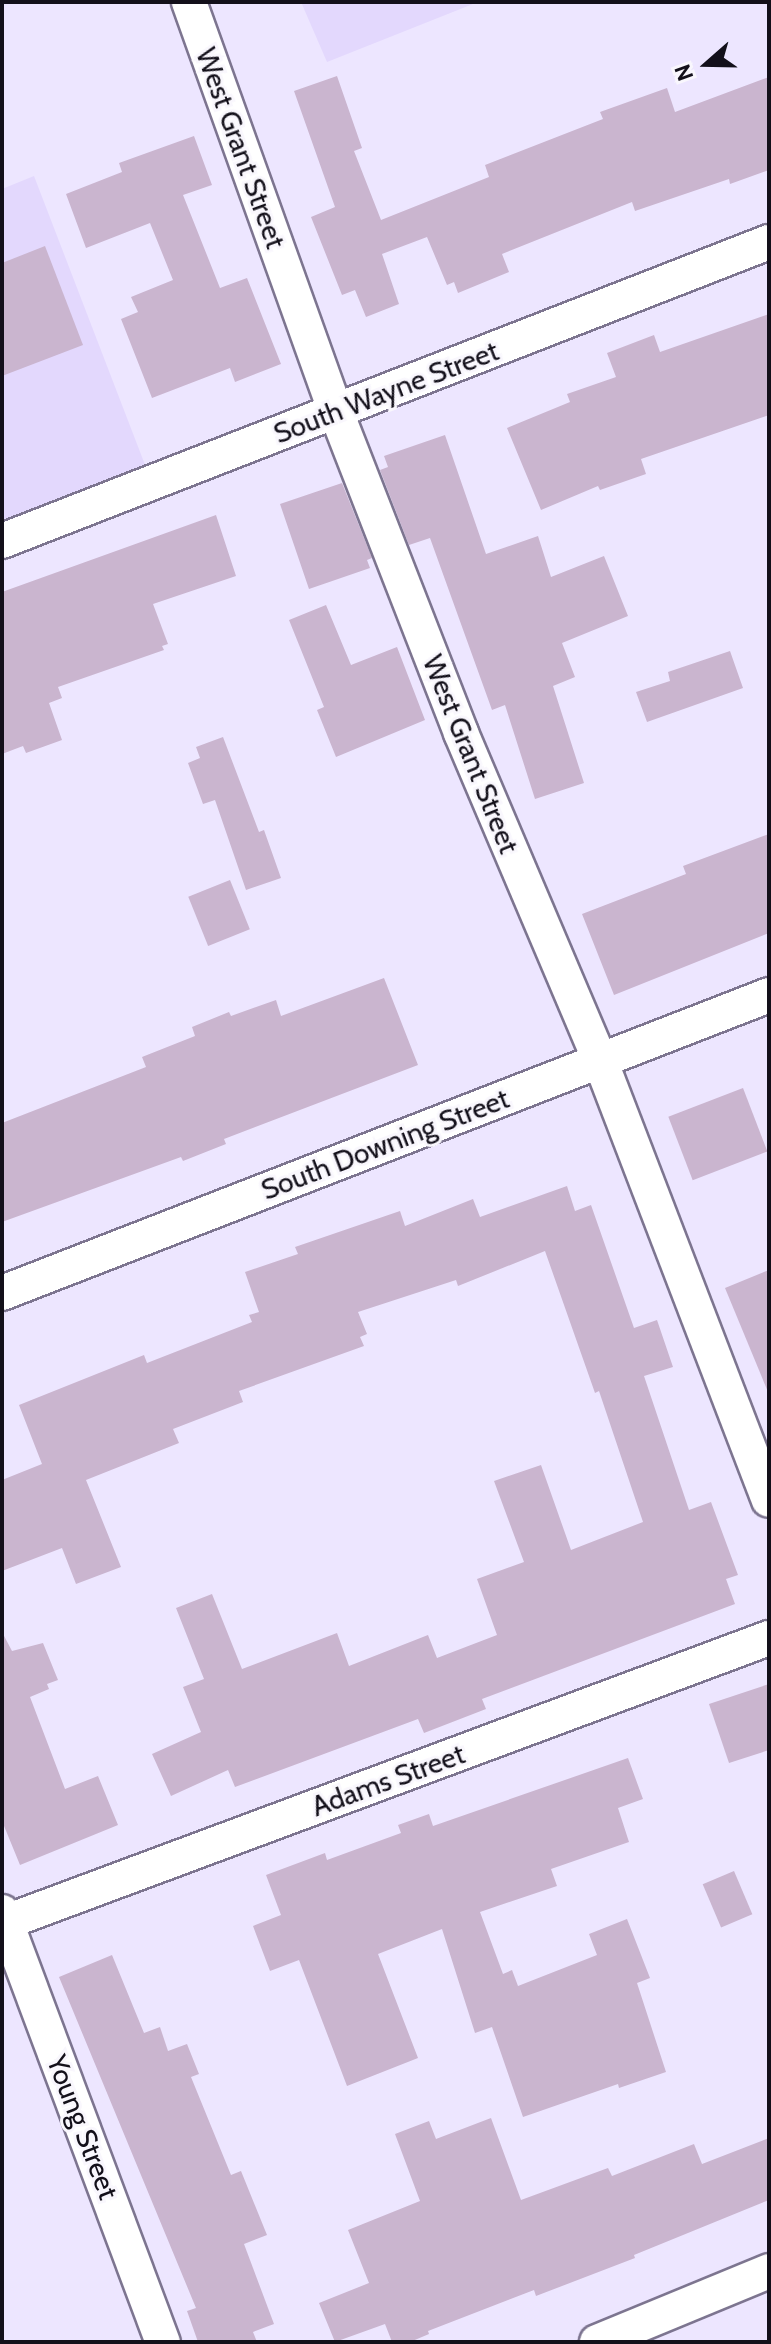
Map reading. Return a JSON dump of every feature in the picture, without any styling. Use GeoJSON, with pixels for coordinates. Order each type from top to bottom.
{"type":"FeatureCollection","features":[{"type":"Feature","properties":{"kind":"street","name":"West Grant Street"},"geometry":{"type":"LineString","coordinates":[[189,2],[336,412],[461,733],[600,1060],[769,1500]]}},
{"type":"Feature","properties":{"kind":"street","name":"South Wayne Street"},"geometry":{"type":"LineString","coordinates":[[2,541],[769,242]]}},
{"type":"Feature","properties":{"kind":"street","name":"South Downing Street"},"geometry":{"type":"LineString","coordinates":[[2,1293],[769,995]]}},
{"type":"Feature","properties":{"kind":"street","name":"Adams Street"},"geometry":{"type":"LineString","coordinates":[[4,1917],[769,1638]]}},
{"type":"Feature","properties":{"kind":"street","name":"Young Street"},"geometry":{"type":"LineString","coordinates":[[4,1917],[163,2342]]}},
{"type":"Feature","properties":{"kind":"street"},"geometry":{"type":"LineString","coordinates":[[597,2342],[769,2271]]}},
{"type":"Feature","properties":{"kind":"shaded area"},"geometry":{"type":"Polygon","coordinates":[[[301,2],[478,2],[327,62],[301,2]]]}},
{"type":"Feature","properties":{"kind":"shaded area"},"geometry":{"type":"Polygon","coordinates":[[[34,176],[152,483],[2,541],[2,189],[34,176]]]}},
{"type":"Feature","properties":{"kind":"building"},"geometry":{"type":"Polygon","coordinates":[[[337,76],[362,148],[354,151],[381,220],[489,177],[485,165],[603,119],[600,112],[667,88],[675,112],[769,77],[769,170],[730,184],[729,179],[635,211],[632,202],[502,254],[509,272],[458,293],[454,282],[447,285],[427,237],[382,254],[399,304],[366,317],[355,290],[342,295],[311,217],[335,207],[294,91],[337,76]]]}},
{"type":"Feature","properties":{"kind":"building"},"geometry":{"type":"Polygon","coordinates":[[[194,136],[212,185],[183,195],[220,288],[247,278],[281,364],[235,382],[230,368],[152,398],[121,319],[138,312],[131,297],[173,280],[150,223],[86,248],[66,194],[122,172],[119,163],[194,136]]]}},
{"type":"Feature","properties":{"kind":"building"},"geometry":{"type":"Polygon","coordinates":[[[45,246],[83,345],[2,376],[2,263],[45,246]]]}},
{"type":"Feature","properties":{"kind":"building"},"geometry":{"type":"Polygon","coordinates":[[[769,314],[769,415],[641,459],[646,474],[600,490],[598,486],[541,510],[507,428],[570,402],[567,394],[616,377],[607,353],[654,335],[660,352],[769,314]]]}},
{"type":"Feature","properties":{"kind":"building"},"geometry":{"type":"Polygon","coordinates":[[[445,435],[486,554],[538,536],[551,577],[604,556],[628,616],[562,643],[575,677],[553,686],[584,783],[535,799],[505,705],[492,710],[430,538],[409,545],[380,470],[388,467],[384,456],[445,435]]]}},
{"type":"Feature","properties":{"kind":"building"},"geometry":{"type":"Polygon","coordinates":[[[342,483],[372,558],[367,560],[370,568],[309,589],[280,504],[342,483]]]}},
{"type":"Feature","properties":{"kind":"building"},"geometry":{"type":"Polygon","coordinates":[[[216,515],[236,576],[153,604],[168,644],[162,646],[164,650],[58,687],[62,698],[49,703],[62,740],[26,753],[23,746],[2,754],[2,592],[216,515]]]}},
{"type":"Feature","properties":{"kind":"building"},"geometry":{"type":"Polygon","coordinates":[[[326,605],[351,665],[397,647],[425,720],[336,757],[317,710],[324,707],[289,620],[326,605]]]}},
{"type":"Feature","properties":{"kind":"building"},"geometry":{"type":"Polygon","coordinates":[[[730,651],[743,688],[647,722],[636,692],[670,681],[668,672],[730,651]]]}},
{"type":"Feature","properties":{"kind":"building"},"geometry":{"type":"Polygon","coordinates":[[[223,737],[259,832],[264,830],[281,878],[246,890],[215,800],[203,804],[188,763],[200,758],[196,747],[223,737]]]}},
{"type":"Feature","properties":{"kind":"building"},"geometry":{"type":"Polygon","coordinates":[[[769,834],[769,933],[614,995],[582,914],[686,874],[683,866],[769,834]]]}},
{"type":"Feature","properties":{"kind":"building"},"geometry":{"type":"Polygon","coordinates":[[[230,880],[250,929],[208,946],[188,897],[230,880]]]}},
{"type":"Feature","properties":{"kind":"building"},"geometry":{"type":"Polygon","coordinates":[[[384,978],[418,1065],[224,1139],[226,1144],[183,1161],[181,1157],[2,1222],[2,1123],[146,1067],[142,1057],[195,1036],[192,1027],[229,1012],[231,1016],[276,1000],[281,1016],[384,978]]]}},
{"type":"Feature","properties":{"kind":"building"},"geometry":{"type":"Polygon","coordinates":[[[743,1088],[767,1151],[693,1180],[668,1117],[743,1088]]]}},
{"type":"Feature","properties":{"kind":"building"},"geometry":{"type":"Polygon","coordinates":[[[567,1186],[575,1211],[591,1205],[634,1328],[657,1320],[673,1367],[644,1376],[689,1510],[711,1502],[738,1575],[726,1579],[735,1604],[482,1699],[486,1709],[424,1733],[418,1719],[235,1787],[228,1770],[171,1796],[152,1754],[201,1732],[183,1687],[204,1679],[176,1608],[212,1594],[242,1669],[337,1633],[349,1666],[428,1635],[437,1658],[497,1635],[477,1579],[524,1562],[494,1481],[541,1465],[571,1550],[643,1522],[599,1391],[595,1393],[545,1251],[458,1286],[456,1280],[358,1312],[367,1334],[360,1337],[364,1346],[239,1391],[243,1402],[173,1429],[179,1443],[86,1480],[121,1567],[76,1584],[62,1548],[2,1571],[2,1480],[42,1464],[19,1405],[144,1355],[147,1363],[252,1322],[249,1315],[259,1312],[245,1272],[298,1254],[295,1247],[400,1211],[405,1226],[473,1199],[480,1217],[567,1186]]]}},
{"type":"Feature","properties":{"kind":"building"},"geometry":{"type":"Polygon","coordinates":[[[769,1270],[769,1392],[768,1392],[725,1288],[769,1270]]]}},
{"type":"Feature","properties":{"kind":"building"},"geometry":{"type":"Polygon","coordinates":[[[2,1632],[12,1651],[43,1643],[58,1680],[47,1684],[49,1689],[30,1697],[65,1789],[98,1776],[118,1825],[20,1865],[2,1821],[2,1632]]]}},
{"type":"Feature","properties":{"kind":"building"},"geometry":{"type":"Polygon","coordinates":[[[769,1684],[769,1750],[729,1763],[709,1704],[769,1684]]]}},
{"type":"Feature","properties":{"kind":"building"},"geometry":{"type":"Polygon","coordinates":[[[628,1758],[643,1799],[618,1808],[629,1842],[551,1869],[557,1886],[480,1912],[503,1974],[512,1970],[518,1986],[597,1955],[589,1934],[627,1919],[650,1978],[637,1983],[666,2072],[619,2088],[618,2084],[523,2117],[492,2027],[475,2033],[442,1929],[378,1954],[418,2058],[347,2086],[299,1960],[270,1971],[253,1926],[281,1915],[266,1875],[325,1853],[327,1860],[401,1833],[398,1825],[429,1814],[433,1826],[628,1758]]]}},
{"type":"Feature","properties":{"kind":"building"},"geometry":{"type":"Polygon","coordinates":[[[734,1871],[752,1914],[721,1928],[703,1884],[734,1871]]]}},
{"type":"Feature","properties":{"kind":"building"},"geometry":{"type":"Polygon","coordinates":[[[112,1955],[144,2033],[160,2027],[168,2051],[187,2044],[199,2074],[191,2077],[231,2175],[241,2171],[267,2235],[244,2244],[274,2324],[253,2332],[257,2342],[198,2342],[187,2311],[196,2308],[59,1977],[112,1955]]]}},
{"type":"Feature","properties":{"kind":"building"},"geometry":{"type":"Polygon","coordinates":[[[491,2118],[521,2200],[608,2168],[612,2176],[694,2144],[702,2164],[769,2138],[769,2200],[634,2255],[635,2258],[536,2296],[534,2290],[428,2331],[429,2334],[410,2342],[392,2342],[385,2324],[335,2342],[319,2303],[369,2283],[348,2230],[420,2201],[395,2134],[429,2121],[436,2139],[491,2118]]]}}]}
